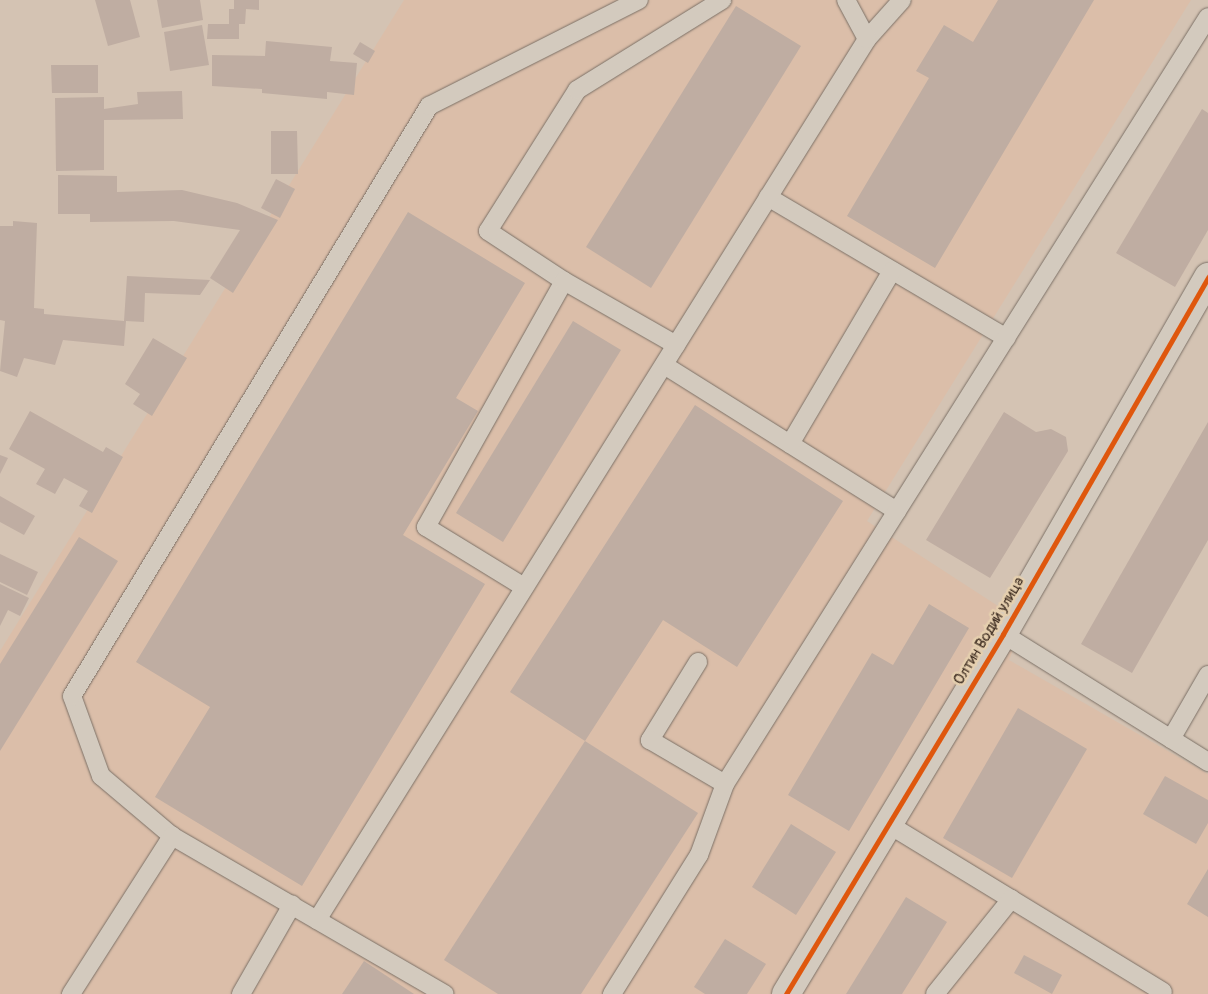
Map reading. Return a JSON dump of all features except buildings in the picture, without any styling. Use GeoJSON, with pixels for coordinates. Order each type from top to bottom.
{"type":"FeatureCollection","features":[{"type":"Feature","properties":{"kind":"street","name":"Олтин Водий улица"},"geometry":{"type":"LineString","coordinates":[[786,994],[1201,306],[1208,277]]}},
{"type":"Feature","properties":{"kind":"lane"},"geometry":{"type":"LineString","coordinates":[[445,994],[172,836],[101,776],[72,696],[429,106],[640,0]]}},
{"type":"Feature","properties":{"kind":"lane"},"geometry":{"type":"LineString","coordinates":[[676,346],[564,281],[488,231],[577,90],[722,0]]}},
{"type":"Feature","properties":{"kind":"lane"},"geometry":{"type":"LineString","coordinates":[[846,0],[867,39]]}},
{"type":"Feature","properties":{"kind":"lane"},"geometry":{"type":"LineString","coordinates":[[316,920],[867,39],[902,0]]}},
{"type":"Feature","properties":{"kind":"lane"},"geometry":{"type":"LineString","coordinates":[[612,994],[699,855],[725,784],[1208,17]]}},
{"type":"Feature","properties":{"kind":"lane"},"geometry":{"type":"LineString","coordinates":[[768,197],[1006,338]]}},
{"type":"Feature","properties":{"kind":"lane"},"geometry":{"type":"LineString","coordinates":[[790,444],[892,272]]}},
{"type":"Feature","properties":{"kind":"lane"},"geometry":{"type":"LineString","coordinates":[[524,587],[426,527],[564,281]]}},
{"type":"Feature","properties":{"kind":"lane"},"geometry":{"type":"LineString","coordinates":[[664,365],[897,511]]}},
{"type":"Feature","properties":{"kind":"lane"},"geometry":{"type":"LineString","coordinates":[[1003,634],[1208,762]]}},
{"type":"Feature","properties":{"kind":"lane"},"geometry":{"type":"LineString","coordinates":[[698,662],[650,740],[725,784]]}},
{"type":"Feature","properties":{"kind":"lane"},"geometry":{"type":"LineString","coordinates":[[1171,739],[1208,675]]}},
{"type":"Feature","properties":{"kind":"lane"},"geometry":{"type":"LineString","coordinates":[[888,824],[1163,992]]}},
{"type":"Feature","properties":{"kind":"lane"},"geometry":{"type":"LineString","coordinates":[[71,994],[172,836]]}},
{"type":"Feature","properties":{"kind":"lane"},"geometry":{"type":"LineString","coordinates":[[935,994],[1011,899]]}},
{"type":"Feature","properties":{"kind":"lane"},"geometry":{"type":"LineString","coordinates":[[241,994],[292,905]]}},
{"type":"Feature","properties":{"kind":"shaded area"},"geometry":{"type":"Polygon","coordinates":[[[404,0],[1191,0],[867,521],[1024,623],[1009,660],[1208,774],[1208,994],[0,994],[0,651],[404,0]]]}},
{"type":"Feature","properties":{"kind":"cycle path"},"geometry":{"type":"LineString","coordinates":[[786,994],[1003,634],[1208,277]]}}]}
